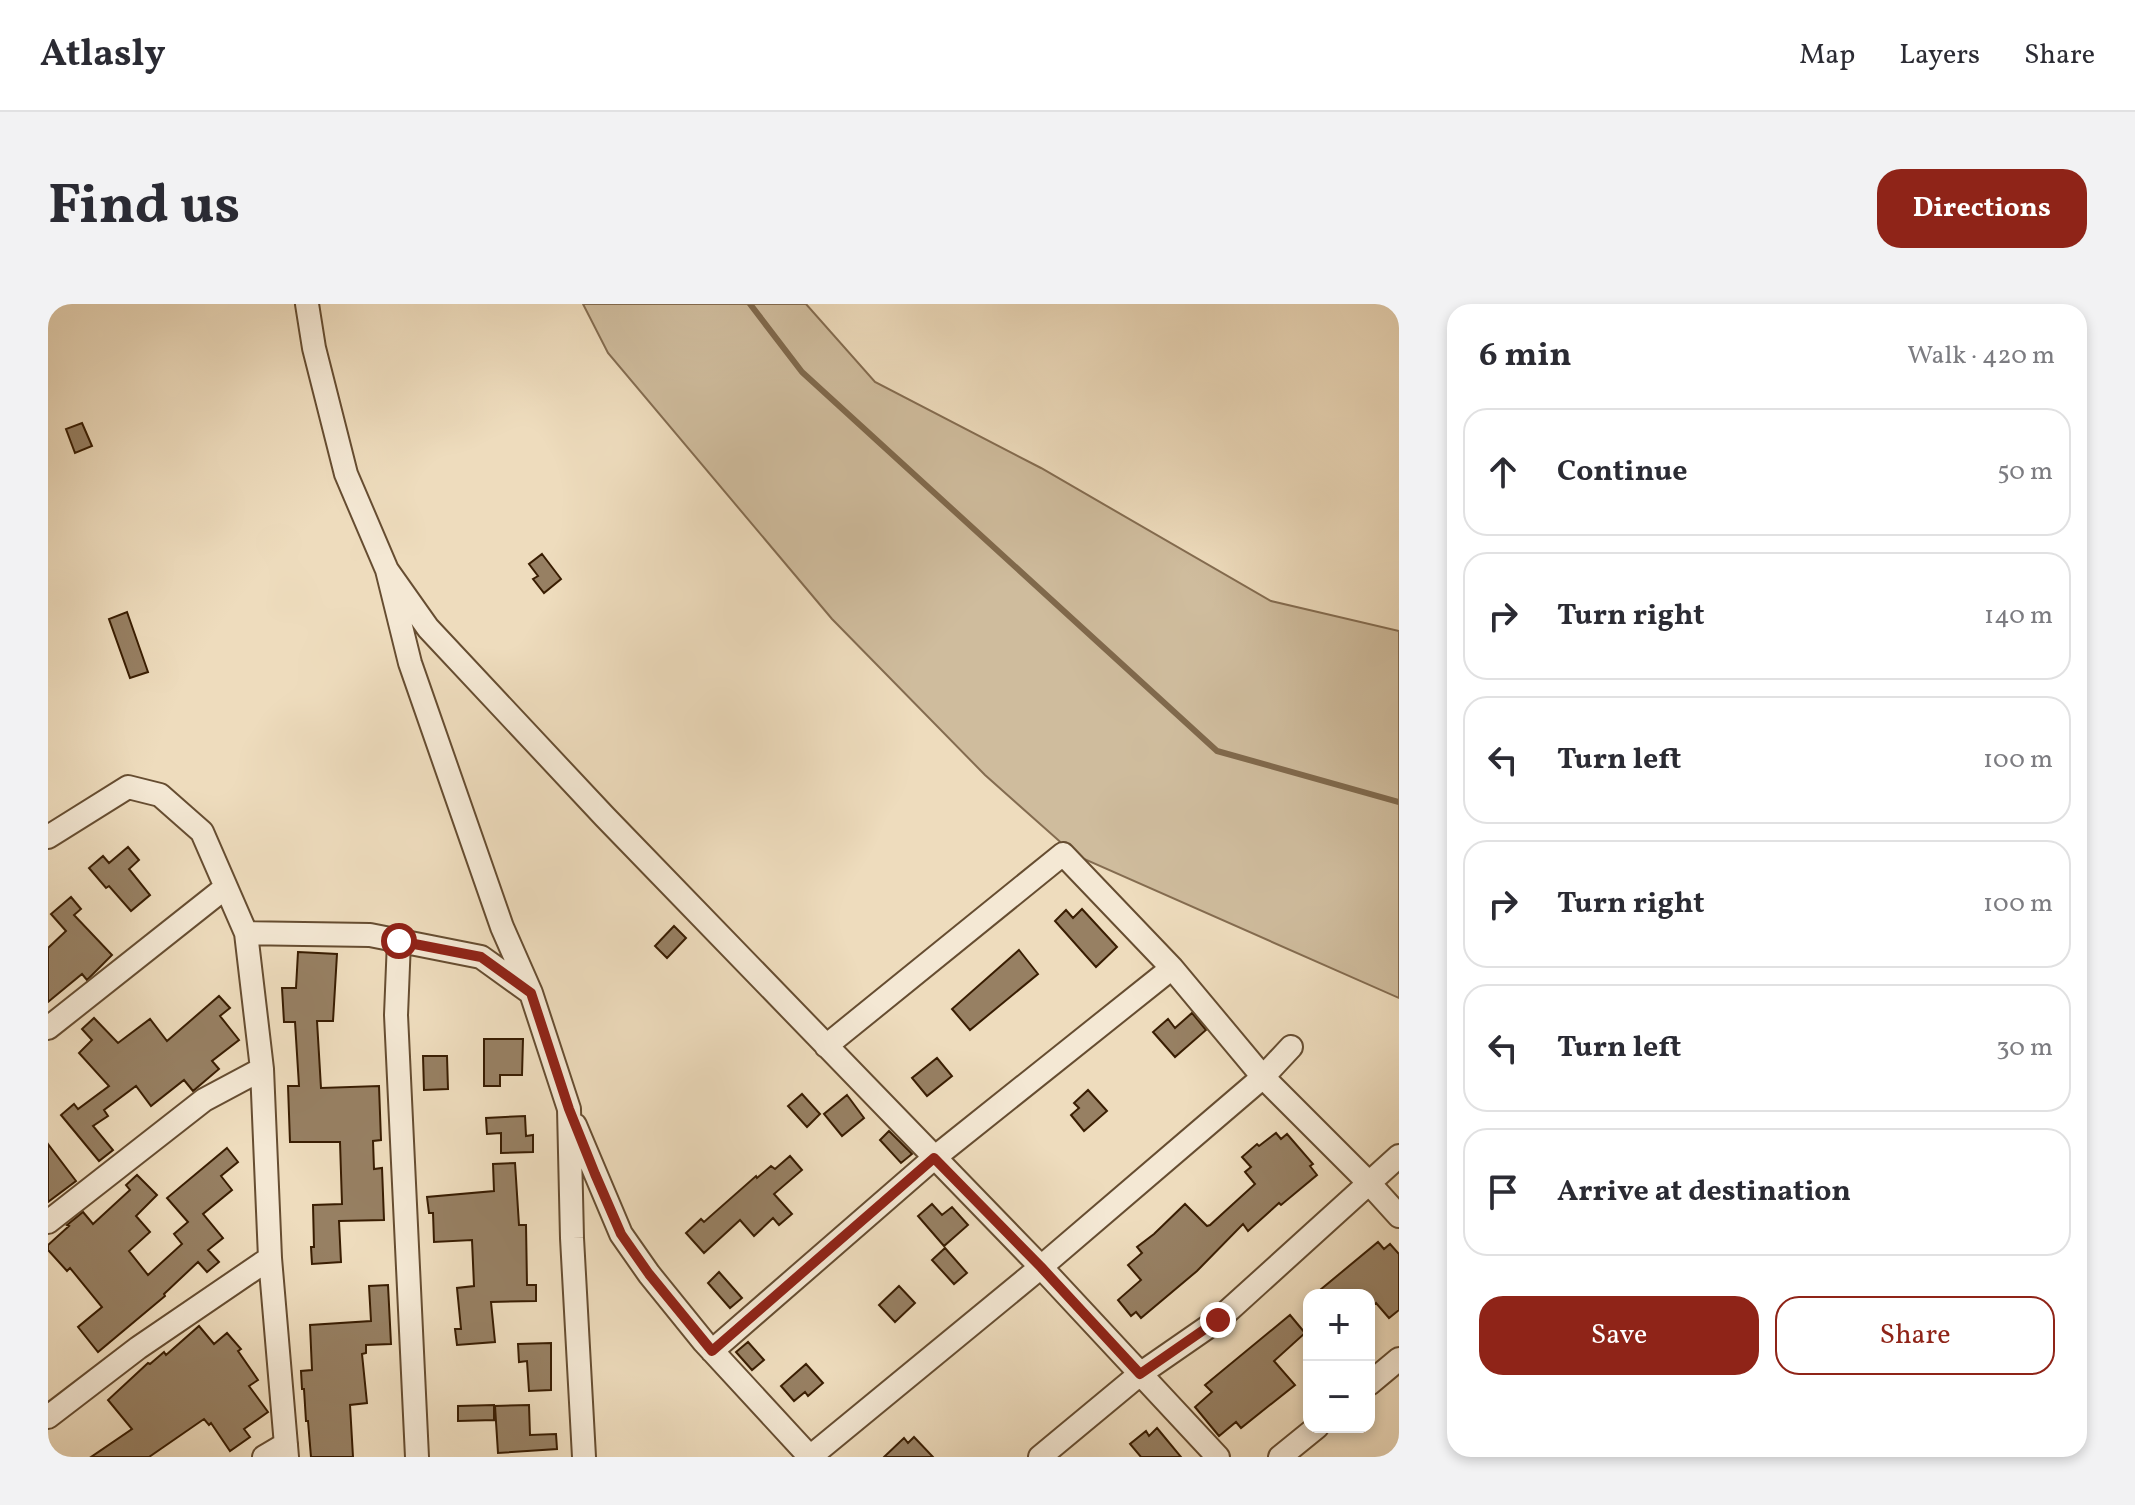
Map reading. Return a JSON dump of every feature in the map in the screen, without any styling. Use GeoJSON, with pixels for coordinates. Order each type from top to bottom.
{"type":"FeatureCollection","features":[{"type":"Feature","properties":{"kind":"street"},"geometry":{"type":"LineString","coordinates":[[307,304],[314,348],[346,474],[387,570],[410,663],[502,927],[531,993],[569,1109],[621,1234],[649,1274],[712,1351],[810,1457],[1041,1267],[1263,1077],[1291,1047]]}},
{"type":"Feature","properties":{"kind":"street"},"geometry":{"type":"LineString","coordinates":[[387,570],[428,628],[605,817],[1041,1267],[1218,1457]]}},
{"type":"Feature","properties":{"kind":"street"},"geometry":{"type":"LineString","coordinates":[[48,837],[128,787],[160,795],[202,832],[246,933],[262,1069],[270,1258],[286,1451],[264,1457]]}},
{"type":"Feature","properties":{"kind":"street"},"geometry":{"type":"LineString","coordinates":[[826,1046],[1063,854],[1172,968],[1263,1077],[1399,1216]]}},
{"type":"Feature","properties":{"kind":"street"},"geometry":{"type":"LineString","coordinates":[[48,1028],[226,887]]}},
{"type":"Feature","properties":{"kind":"street"},"geometry":{"type":"LineString","coordinates":[[246,933],[370,935],[481,957],[531,993]]}},
{"type":"Feature","properties":{"kind":"street"},"geometry":{"type":"LineString","coordinates":[[399,941],[396,1015],[417,1457]]}},
{"type":"Feature","properties":{"kind":"street"},"geometry":{"type":"LineString","coordinates":[[712,1351],[934,1158],[1172,968]]}},
{"type":"Feature","properties":{"kind":"street"},"geometry":{"type":"LineString","coordinates":[[48,1222],[204,1100],[262,1069]]}},
{"type":"Feature","properties":{"kind":"street"},"geometry":{"type":"LineString","coordinates":[[569,1109],[572,1238],[584,1457]]}},
{"type":"Feature","properties":{"kind":"street"},"geometry":{"type":"LineString","coordinates":[[1040,1457],[1140,1374],[1218,1320],[1399,1156]]}},
{"type":"Feature","properties":{"kind":"street"},"geometry":{"type":"LineString","coordinates":[[48,1417],[138,1348],[270,1258]]}},
{"type":"Feature","properties":{"kind":"street"},"geometry":{"type":"LineString","coordinates":[[1375,1379],[1399,1359]]}},
{"type":"Feature","properties":{"kind":"street"},"geometry":{"type":"LineString","coordinates":[[1280,1457],[1310,1433]]}},
{"type":"Feature","properties":{"kind":"shaded area"},"geometry":{"type":"Polygon","coordinates":[[[583,304],[806,304],[875,382],[1041,468],[1271,601],[1399,631],[1399,998],[1075,855],[985,775],[832,619],[608,353],[583,304]]]}},
{"type":"Feature","properties":{"kind":"building"},"geometry":{"type":"Polygon","coordinates":[[[82,423],[92,446],[75,453],[66,429],[82,423]]]}},
{"type":"Feature","properties":{"kind":"building"},"geometry":{"type":"Polygon","coordinates":[[[542,554],[561,579],[544,593],[533,579],[538,576],[529,564],[542,554]]]}},
{"type":"Feature","properties":{"kind":"building"},"geometry":{"type":"Polygon","coordinates":[[[127,612],[148,672],[130,678],[109,619],[127,612]]]}},
{"type":"Feature","properties":{"kind":"building"},"geometry":{"type":"Polygon","coordinates":[[[128,847],[139,860],[129,869],[150,895],[131,911],[89,868],[103,856],[109,863],[128,847]]]}},
{"type":"Feature","properties":{"kind":"building"},"geometry":{"type":"Polygon","coordinates":[[[71,897],[81,909],[74,915],[112,955],[87,980],[82,974],[48,1002],[48,948],[66,931],[51,914],[71,897]]]}},
{"type":"Feature","properties":{"kind":"building"},"geometry":{"type":"Polygon","coordinates":[[[1082,909],[1117,947],[1096,967],[1055,921],[1066,910],[1073,918],[1082,909]]]}},
{"type":"Feature","properties":{"kind":"building"},"geometry":{"type":"Polygon","coordinates":[[[674,926],[686,938],[667,958],[655,946],[674,926]]]}},
{"type":"Feature","properties":{"kind":"building"},"geometry":{"type":"Polygon","coordinates":[[[1019,950],[1038,974],[970,1030],[952,1009],[1019,950]]]}},
{"type":"Feature","properties":{"kind":"building"},"geometry":{"type":"Polygon","coordinates":[[[298,952],[337,954],[333,1021],[317,1021],[321,1088],[379,1086],[381,1140],[373,1141],[374,1169],[382,1168],[384,1220],[339,1221],[341,1262],[312,1264],[311,1247],[314,1247],[313,1205],[342,1204],[340,1142],[290,1142],[288,1086],[299,1086],[295,1022],[284,1022],[282,988],[296,988],[298,952]]]}},
{"type":"Feature","properties":{"kind":"building"},"geometry":{"type":"Polygon","coordinates":[[[219,996],[230,1008],[220,1016],[239,1040],[212,1061],[219,1069],[193,1091],[184,1080],[151,1106],[136,1086],[104,1110],[108,1116],[93,1126],[113,1150],[99,1161],[61,1115],[74,1104],[78,1109],[109,1086],[79,1053],[92,1040],[82,1029],[94,1018],[118,1043],[150,1019],[167,1041],[219,996]]]}},
{"type":"Feature","properties":{"kind":"building"},"geometry":{"type":"Polygon","coordinates":[[[1192,1013],[1206,1030],[1175,1057],[1153,1032],[1168,1019],[1175,1028],[1192,1013]]]}},
{"type":"Feature","properties":{"kind":"building"},"geometry":{"type":"Polygon","coordinates":[[[484,1039],[523,1039],[522,1075],[500,1075],[500,1086],[484,1086],[484,1039]]]}},
{"type":"Feature","properties":{"kind":"building"},"geometry":{"type":"Polygon","coordinates":[[[423,1056],[447,1056],[448,1089],[424,1090],[423,1056]]]}},
{"type":"Feature","properties":{"kind":"building"},"geometry":{"type":"Polygon","coordinates":[[[937,1058],[952,1076],[927,1096],[912,1078],[937,1058]]]}},
{"type":"Feature","properties":{"kind":"building"},"geometry":{"type":"Polygon","coordinates":[[[1088,1090],[1107,1111],[1084,1131],[1071,1115],[1079,1108],[1074,1103],[1088,1090]]]}},
{"type":"Feature","properties":{"kind":"building"},"geometry":{"type":"Polygon","coordinates":[[[802,1094],[820,1114],[807,1127],[788,1106],[802,1094]]]}},
{"type":"Feature","properties":{"kind":"building"},"geometry":{"type":"Polygon","coordinates":[[[847,1095],[864,1118],[842,1136],[824,1114],[847,1095]]]}},
{"type":"Feature","properties":{"kind":"building"},"geometry":{"type":"Polygon","coordinates":[[[525,1116],[526,1136],[533,1135],[533,1152],[501,1153],[501,1133],[487,1134],[486,1118],[525,1116]]]}},
{"type":"Feature","properties":{"kind":"building"},"geometry":{"type":"Polygon","coordinates":[[[889,1131],[912,1154],[901,1163],[880,1140],[889,1131]]]}},
{"type":"Feature","properties":{"kind":"building"},"geometry":{"type":"Polygon","coordinates":[[[1276,1133],[1281,1139],[1287,1134],[1313,1164],[1310,1166],[1317,1175],[1248,1231],[1243,1224],[1197,1271],[1141,1318],[1136,1312],[1131,1316],[1118,1300],[1141,1280],[1128,1265],[1142,1253],[1137,1247],[1185,1204],[1207,1226],[1210,1225],[1255,1184],[1245,1172],[1251,1167],[1242,1157],[1276,1133]]]}},
{"type":"Feature","properties":{"kind":"building"},"geometry":{"type":"Polygon","coordinates":[[[48,1144],[76,1181],[48,1202],[48,1144]]]}},
{"type":"Feature","properties":{"kind":"building"},"geometry":{"type":"Polygon","coordinates":[[[227,1148],[238,1162],[221,1176],[232,1190],[203,1214],[223,1238],[208,1250],[219,1262],[207,1272],[198,1262],[165,1296],[98,1352],[78,1327],[102,1307],[70,1268],[67,1271],[48,1250],[48,1245],[83,1212],[93,1224],[130,1190],[126,1185],[137,1175],[157,1195],[136,1216],[150,1232],[129,1251],[148,1275],[182,1244],[174,1234],[188,1222],[167,1198],[227,1148]]]}},
{"type":"Feature","properties":{"kind":"building"},"geometry":{"type":"Polygon","coordinates":[[[790,1156],[802,1170],[774,1194],[792,1214],[779,1225],[773,1218],[754,1236],[740,1220],[704,1253],[686,1233],[701,1219],[704,1222],[756,1176],[771,1166],[775,1169],[790,1156]]]}},
{"type":"Feature","properties":{"kind":"building"},"geometry":{"type":"Polygon","coordinates":[[[515,1163],[519,1225],[526,1225],[527,1285],[536,1285],[536,1301],[491,1302],[495,1342],[457,1345],[455,1329],[461,1329],[457,1288],[474,1286],[472,1240],[434,1242],[433,1213],[429,1213],[427,1197],[494,1191],[493,1164],[515,1163]]]}},
{"type":"Feature","properties":{"kind":"building"},"geometry":{"type":"Polygon","coordinates":[[[932,1204],[942,1215],[952,1207],[968,1225],[944,1246],[918,1216],[932,1204]]]}},
{"type":"Feature","properties":{"kind":"building"},"geometry":{"type":"Polygon","coordinates":[[[1378,1242],[1384,1249],[1390,1244],[1399,1254],[1399,1310],[1389,1318],[1375,1304],[1375,1289],[1321,1289],[1378,1242]]]}},
{"type":"Feature","properties":{"kind":"building"},"geometry":{"type":"Polygon","coordinates":[[[945,1248],[967,1273],[954,1284],[932,1260],[945,1248]]]}},
{"type":"Feature","properties":{"kind":"building"},"geometry":{"type":"Polygon","coordinates":[[[719,1272],[742,1298],[730,1308],[708,1283],[719,1272]]]}},
{"type":"Feature","properties":{"kind":"building"},"geometry":{"type":"Polygon","coordinates":[[[388,1285],[391,1344],[366,1345],[366,1353],[362,1354],[367,1403],[350,1405],[353,1457],[311,1457],[301,1371],[312,1370],[310,1325],[371,1321],[369,1286],[388,1285]]]}},
{"type":"Feature","properties":{"kind":"building"},"geometry":{"type":"Polygon","coordinates":[[[899,1286],[915,1303],[895,1322],[879,1305],[899,1286]]]}},
{"type":"Feature","properties":{"kind":"building"},"geometry":{"type":"Polygon","coordinates":[[[1290,1315],[1303,1331],[1303,1335],[1274,1361],[1295,1385],[1241,1428],[1236,1422],[1219,1436],[1195,1407],[1212,1392],[1205,1385],[1290,1315]]]}},
{"type":"Feature","properties":{"kind":"building"},"geometry":{"type":"Polygon","coordinates":[[[199,1326],[214,1344],[227,1333],[241,1349],[238,1351],[258,1380],[249,1386],[268,1412],[244,1429],[250,1437],[230,1451],[211,1423],[209,1425],[204,1419],[149,1457],[91,1457],[132,1429],[108,1400],[148,1363],[164,1352],[166,1355],[199,1326]]]}},
{"type":"Feature","properties":{"kind":"building"},"geometry":{"type":"Polygon","coordinates":[[[748,1342],[764,1360],[752,1370],[736,1352],[748,1342]]]}},
{"type":"Feature","properties":{"kind":"building"},"geometry":{"type":"Polygon","coordinates":[[[551,1343],[551,1390],[529,1391],[527,1361],[519,1362],[518,1344],[551,1343]]]}},
{"type":"Feature","properties":{"kind":"building"},"geometry":{"type":"Polygon","coordinates":[[[806,1364],[823,1383],[808,1396],[805,1392],[794,1401],[781,1386],[806,1364]]]}},
{"type":"Feature","properties":{"kind":"building"},"geometry":{"type":"Polygon","coordinates":[[[494,1405],[494,1420],[458,1421],[458,1406],[494,1405]]]}},
{"type":"Feature","properties":{"kind":"building"},"geometry":{"type":"Polygon","coordinates":[[[529,1405],[530,1435],[556,1434],[557,1449],[498,1453],[495,1406],[529,1405]]]}},
{"type":"Feature","properties":{"kind":"building"},"geometry":{"type":"Polygon","coordinates":[[[1157,1428],[1181,1457],[1141,1457],[1130,1444],[1146,1431],[1149,1436],[1157,1428]]]}},
{"type":"Feature","properties":{"kind":"building"},"geometry":{"type":"Polygon","coordinates":[[[914,1437],[933,1457],[884,1457],[904,1438],[908,1443],[914,1437]]]}},
{"type":"Feature","properties":{"kind":"waterway"},"geometry":{"type":"LineString","coordinates":[[750,304],[802,372],[1217,751],[1399,802]]}},
{"type":"Feature","properties":{"kind":"route"},"geometry":{"type":"LineString","coordinates":[[399,941],[481,957],[531,993],[569,1109],[621,1234],[649,1274],[712,1351],[934,1158],[1140,1374],[1218,1320]]}}]}
